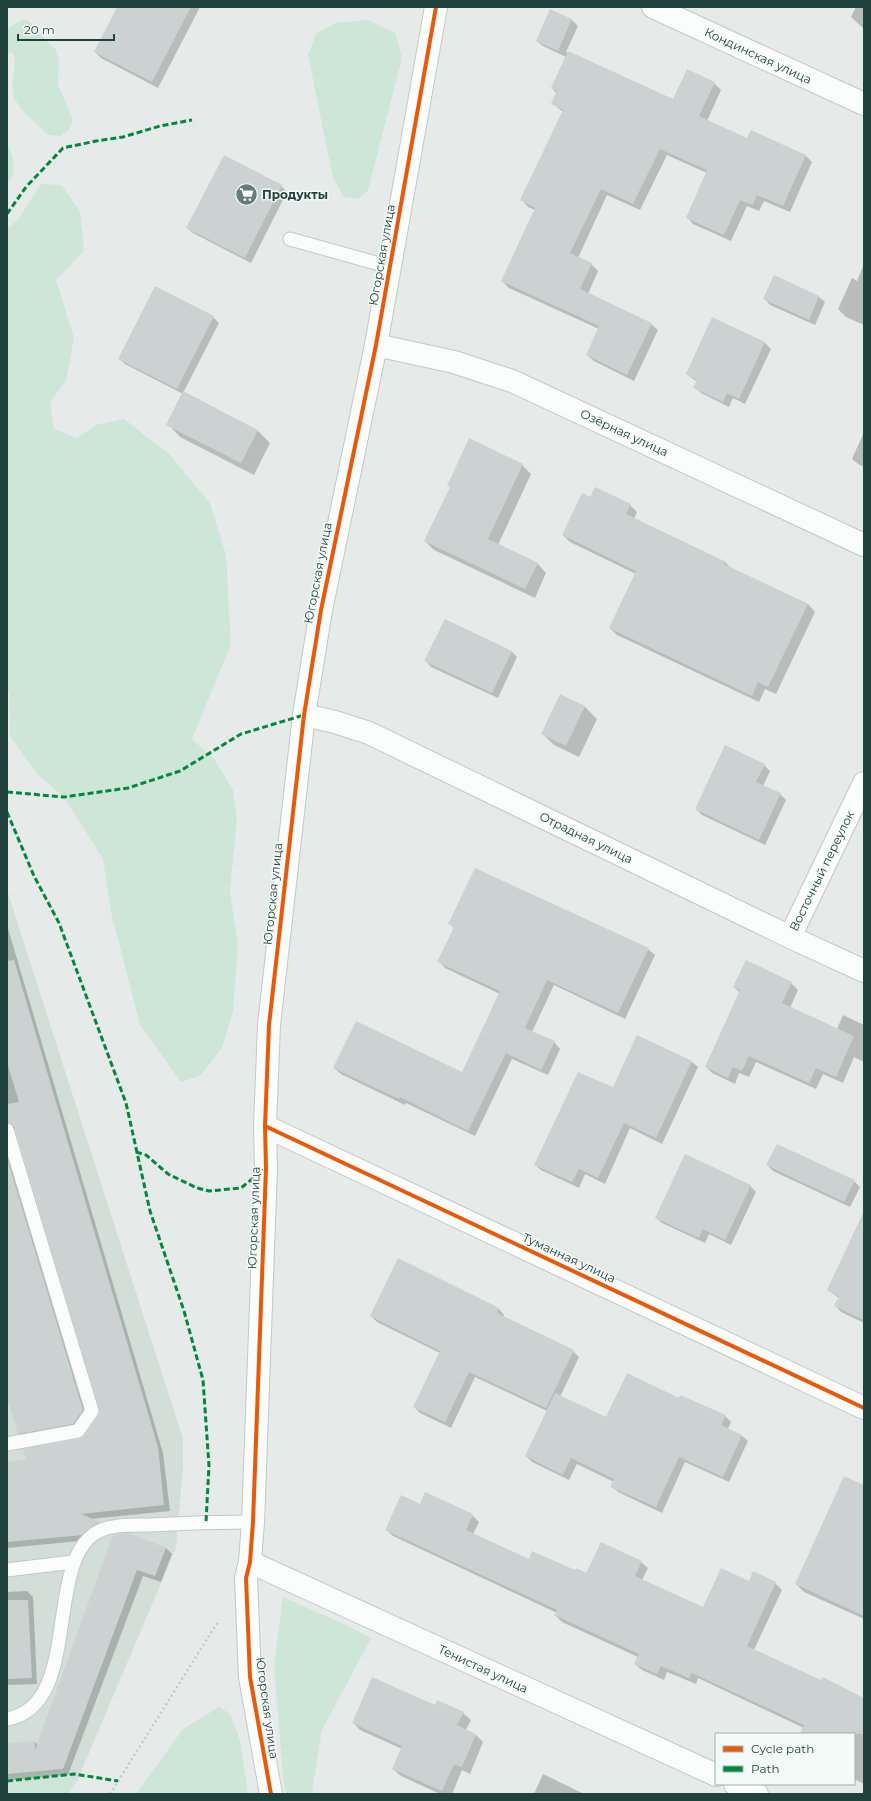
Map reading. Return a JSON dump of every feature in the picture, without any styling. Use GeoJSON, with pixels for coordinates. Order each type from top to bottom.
{"type":"FeatureCollection","features":[{"type":"Feature","properties":{"kind":"street","name":"Югорская улица"},"geometry":{"type":"LineString","coordinates":[[270,1794],[250,1677],[246,1578],[250,1562],[253,1522],[253,1481],[266,1168],[265,1126],[269,1025],[304,715],[321,610],[376,344],[436,7]]}},
{"type":"Feature","properties":{"kind":"street","name":"Кондинская улица"},"geometry":{"type":"LineString","coordinates":[[653,7],[864,104]]}},
{"type":"Feature","properties":{"kind":"street","name":"Озёрная улица"},"geometry":{"type":"LineString","coordinates":[[376,344],[454,362],[512,381],[864,545]]}},
{"type":"Feature","properties":{"kind":"street","name":"Отрадная улица"},"geometry":{"type":"LineString","coordinates":[[304,715],[335,722],[369,733],[790,937],[864,971]]}},
{"type":"Feature","properties":{"kind":"street","name":"Восточный переулок"},"geometry":{"type":"LineString","coordinates":[[790,937],[864,783]]}},
{"type":"Feature","properties":{"kind":"street","name":"Туманная улица"},"geometry":{"type":"LineString","coordinates":[[265,1126],[864,1408]]}},
{"type":"Feature","properties":{"kind":"street","name":"Тенистая улица"},"geometry":{"type":"LineString","coordinates":[[250,1562],[715,1775]]}},
{"type":"Feature","properties":{"kind":"street"},"geometry":{"type":"LineString","coordinates":[[737,1785],[757,1794]]}},
{"type":"Feature","properties":{"kind":"lane"},"geometry":{"type":"LineString","coordinates":[[290,239],[390,267]]}},
{"type":"Feature","properties":{"kind":"lane"},"geometry":{"type":"LineString","coordinates":[[7,1130],[92,1411],[78,1431],[7,1444]]}},
{"type":"Feature","properties":{"kind":"lane"},"geometry":{"type":"LineString","coordinates":[[7,1719],[20,1717],[31,1710],[44,1694],[54,1666],[73,1562],[85,1544],[93,1536],[98,1532],[114,1526],[206,1522],[253,1522]]}},
{"type":"Feature","properties":{"kind":"lane"},"geometry":{"type":"LineString","coordinates":[[7,1570],[73,1562]]}},
{"type":"Feature","properties":{"kind":"path"},"geometry":{"type":"LineString","coordinates":[[110,1794],[221,1617]]}},
{"type":"Feature","properties":{"kind":"shaded area"},"geometry":{"type":"Polygon","coordinates":[[[7,890],[183,1439],[183,1468],[176,1548],[77,1781],[7,1787],[7,890]]]}},
{"type":"Feature","properties":{"kind":"green space"},"geometry":{"type":"Polygon","coordinates":[[[23,19],[29,21],[39,34],[56,50],[59,62],[58,85],[73,120],[69,130],[61,136],[48,135],[21,109],[14,98],[12,82],[15,61],[13,53],[7,53],[7,29],[23,19]]]}},
{"type":"Feature","properties":{"kind":"green space"},"geometry":{"type":"Polygon","coordinates":[[[368,20],[395,33],[402,58],[368,190],[358,199],[344,197],[333,178],[308,55],[316,34],[335,23],[368,20]]]}},
{"type":"Feature","properties":{"kind":"green space"},"geometry":{"type":"Polygon","coordinates":[[[7,143],[13,158],[13,169],[7,184],[7,143]]]}},
{"type":"Feature","properties":{"kind":"green space"},"geometry":{"type":"Polygon","coordinates":[[[41,184],[61,185],[80,211],[84,251],[56,280],[74,338],[66,380],[50,403],[54,429],[77,438],[96,425],[124,419],[169,454],[210,503],[226,555],[231,644],[192,739],[214,759],[233,790],[237,817],[230,891],[238,945],[233,1011],[222,1048],[200,1076],[181,1082],[140,1025],[111,912],[103,859],[64,797],[37,774],[10,736],[9,693],[7,690],[7,229],[17,221],[41,184]]]}},
{"type":"Feature","properties":{"kind":"green space"},"geometry":{"type":"Polygon","coordinates":[[[283,1597],[346,1625],[371,1638],[322,1730],[312,1792],[315,1794],[286,1794],[283,1777],[274,1665],[283,1597]]]}},
{"type":"Feature","properties":{"kind":"green space"},"geometry":{"type":"Polygon","coordinates":[[[219,1707],[230,1714],[240,1740],[248,1794],[136,1794],[183,1729],[219,1707]]]}},
{"type":"Feature","properties":{"kind":"green space"},"geometry":{"type":"Polygon","coordinates":[[[63,1771],[77,1781],[68,1794],[7,1794],[7,1776],[63,1771]]]}},
{"type":"Feature","properties":{"kind":"building"},"geometry":{"type":"Polygon","coordinates":[[[117,7],[191,7],[152,82],[94,52],[117,7]]]}},
{"type":"Feature","properties":{"kind":"building"},"geometry":{"type":"Polygon","coordinates":[[[550,9],[572,19],[558,51],[536,41],[550,9]]]}},
{"type":"Feature","properties":{"kind":"building"},"geometry":{"type":"Polygon","coordinates":[[[568,51],[673,99],[687,69],[715,82],[699,116],[747,138],[751,130],[806,155],[783,206],[757,195],[753,205],[740,200],[724,235],[686,218],[707,170],[660,149],[633,204],[601,189],[570,253],[592,263],[580,289],[652,323],[627,375],[586,355],[599,326],[501,281],[535,208],[520,200],[563,110],[551,104],[557,91],[551,88],[568,51]]]}},
{"type":"Feature","properties":{"kind":"building"},"geometry":{"type":"Polygon","coordinates":[[[224,155],[282,185],[245,258],[186,228],[224,155]]]}},
{"type":"Feature","properties":{"kind":"building"},"geometry":{"type":"Polygon","coordinates":[[[774,275],[819,296],[809,320],[763,299],[774,275]]]}},
{"type":"Feature","properties":{"kind":"building"},"geometry":{"type":"Polygon","coordinates":[[[155,286],[214,316],[177,389],[118,359],[155,286]]]}},
{"type":"Feature","properties":{"kind":"building"},"geometry":{"type":"Polygon","coordinates":[[[712,317],[765,342],[739,399],[727,393],[723,402],[693,388],[697,380],[686,374],[712,317]]]}},
{"type":"Feature","properties":{"kind":"building"},"geometry":{"type":"Polygon","coordinates":[[[183,391],[258,430],[241,463],[166,425],[183,391]]]}},
{"type":"Feature","properties":{"kind":"building"},"geometry":{"type":"Polygon","coordinates":[[[469,438],[523,464],[488,539],[538,563],[525,589],[424,541],[450,487],[447,486],[469,438]]]}},
{"type":"Feature","properties":{"kind":"building"},"geometry":{"type":"Polygon","coordinates":[[[595,487],[631,504],[626,514],[726,562],[724,564],[808,604],[768,687],[758,682],[752,696],[609,628],[636,571],[562,535],[582,493],[590,497],[595,487]]]}},
{"type":"Feature","properties":{"kind":"building"},"geometry":{"type":"Polygon","coordinates":[[[445,619],[512,651],[492,693],[424,661],[445,619]]]}},
{"type":"Feature","properties":{"kind":"building"},"geometry":{"type":"Polygon","coordinates":[[[560,694],[585,706],[566,746],[541,734],[560,694]]]}},
{"type":"Feature","properties":{"kind":"building"},"geometry":{"type":"Polygon","coordinates":[[[725,745],[765,764],[756,782],[781,793],[759,840],[695,809],[725,745]]]}},
{"type":"Feature","properties":{"kind":"building"},"geometry":{"type":"Polygon","coordinates":[[[475,868],[649,948],[618,1013],[547,980],[525,1028],[555,1041],[541,1070],[506,1053],[468,1131],[400,1097],[399,1099],[333,1068],[356,1021],[462,1072],[500,991],[437,962],[454,927],[448,924],[475,868]]]}},
{"type":"Feature","properties":{"kind":"building"},"geometry":{"type":"Polygon","coordinates":[[[14,960],[158,1447],[164,1505],[81,1514],[100,1522],[94,1525],[83,1535],[7,1542],[7,1462],[26,1459],[23,1449],[80,1439],[85,1436],[100,1412],[15,1128],[12,1124],[7,1122],[7,1104],[19,1102],[7,1062],[7,961],[14,960]]]}},
{"type":"Feature","properties":{"kind":"building"},"geometry":{"type":"Polygon","coordinates":[[[746,960],[792,982],[782,1003],[854,1036],[836,1077],[816,1068],[809,1083],[749,1056],[742,1071],[733,1067],[728,1078],[705,1067],[740,990],[733,987],[746,960]]]}},
{"type":"Feature","properties":{"kind":"building"},"geometry":{"type":"Polygon","coordinates":[[[637,1035],[692,1061],[656,1138],[624,1123],[598,1178],[579,1169],[572,1182],[534,1165],[578,1072],[613,1087],[637,1035]]]}},
{"type":"Feature","properties":{"kind":"building"},"geometry":{"type":"Polygon","coordinates":[[[777,1144],[855,1180],[844,1202],[766,1165],[777,1144]]]}},
{"type":"Feature","properties":{"kind":"building"},"geometry":{"type":"Polygon","coordinates":[[[685,1154],[751,1185],[725,1240],[703,1229],[699,1238],[655,1218],[685,1154]]]}},
{"type":"Feature","properties":{"kind":"building"},"geometry":{"type":"Polygon","coordinates":[[[7,1158],[83,1410],[73,1424],[18,1434],[7,1398],[7,1158]]]}},
{"type":"Feature","properties":{"kind":"building"},"geometry":{"type":"Polygon","coordinates":[[[864,1211],[864,1320],[834,1306],[839,1296],[827,1290],[864,1211]]]}},
{"type":"Feature","properties":{"kind":"building"},"geometry":{"type":"Polygon","coordinates":[[[398,1258],[499,1308],[497,1313],[574,1350],[546,1408],[469,1372],[445,1422],[413,1407],[440,1351],[370,1316],[398,1258]]]}},
{"type":"Feature","properties":{"kind":"building"},"geometry":{"type":"Polygon","coordinates":[[[627,1373],[679,1398],[680,1395],[726,1415],[721,1425],[742,1435],[723,1477],[679,1457],[656,1507],[610,1487],[614,1479],[571,1458],[563,1475],[525,1456],[555,1393],[606,1417],[627,1373]]]}},
{"type":"Feature","properties":{"kind":"building"},"geometry":{"type":"Polygon","coordinates":[[[844,1476],[864,1485],[864,1616],[795,1584],[844,1476]]]}},
{"type":"Feature","properties":{"kind":"building"},"geometry":{"type":"Polygon","coordinates":[[[425,1492],[473,1514],[466,1530],[529,1559],[532,1551],[575,1570],[576,1568],[586,1573],[601,1542],[642,1561],[635,1576],[703,1607],[721,1568],[749,1581],[753,1571],[776,1582],[747,1646],[821,1680],[823,1677],[864,1698],[864,1734],[800,1733],[804,1725],[692,1673],[689,1678],[661,1666],[657,1674],[634,1664],[639,1654],[554,1615],[557,1610],[385,1530],[401,1495],[420,1504],[425,1492]]]}},
{"type":"Feature","properties":{"kind":"building"},"geometry":{"type":"Polygon","coordinates":[[[129,1533],[166,1548],[155,1576],[137,1570],[63,1769],[7,1774],[7,1743],[35,1741],[35,1750],[113,1535],[129,1533]]]}},
{"type":"Feature","properties":{"kind":"building"},"geometry":{"type":"Polygon","coordinates":[[[7,1600],[28,1600],[32,1678],[7,1679],[7,1600]]]}},
{"type":"Feature","properties":{"kind":"building"},"geometry":{"type":"Polygon","coordinates":[[[372,1677],[435,1705],[437,1700],[464,1712],[457,1725],[476,1734],[462,1767],[454,1764],[442,1791],[392,1769],[402,1746],[352,1723],[372,1677]]]}},
{"type":"Feature","properties":{"kind":"marked path"},"geometry":{"type":"LineString","coordinates":[[7,214],[26,187],[63,148],[123,137],[160,126],[192,120]]}},
{"type":"Feature","properties":{"kind":"marked path"},"geometry":{"type":"LineString","coordinates":[[7,792],[64,797],[128,788],[180,771],[241,734],[304,715]]}},
{"type":"Feature","properties":{"kind":"marked path"},"geometry":{"type":"LineString","coordinates":[[7,812],[34,876],[59,923],[126,1103],[150,1211],[184,1311],[203,1380],[209,1466],[206,1522]]}},
{"type":"Feature","properties":{"kind":"marked path"},"geometry":{"type":"LineString","coordinates":[[136,1152],[146,1155],[168,1174],[197,1188],[209,1191],[241,1188],[266,1168]]}},
{"type":"Feature","properties":{"kind":"marked path"},"geometry":{"type":"LineString","coordinates":[[7,1781],[74,1774],[118,1781]]}},
{"type":"Feature","properties":{"kind":"cycle path"},"geometry":{"type":"LineString","coordinates":[[271,1794],[250,1677],[246,1578],[250,1562],[253,1522],[266,1168],[265,1126],[269,1025],[304,715],[321,610],[376,345],[436,7]]}},
{"type":"Feature","properties":{"kind":"cycle path"},"geometry":{"type":"LineString","coordinates":[[265,1126],[864,1408]]}},
{"type":"Feature","properties":{"kind":"place","name":"Продукты"},"geometry":{"type":"Point","coordinates":[247,195]}}]}
